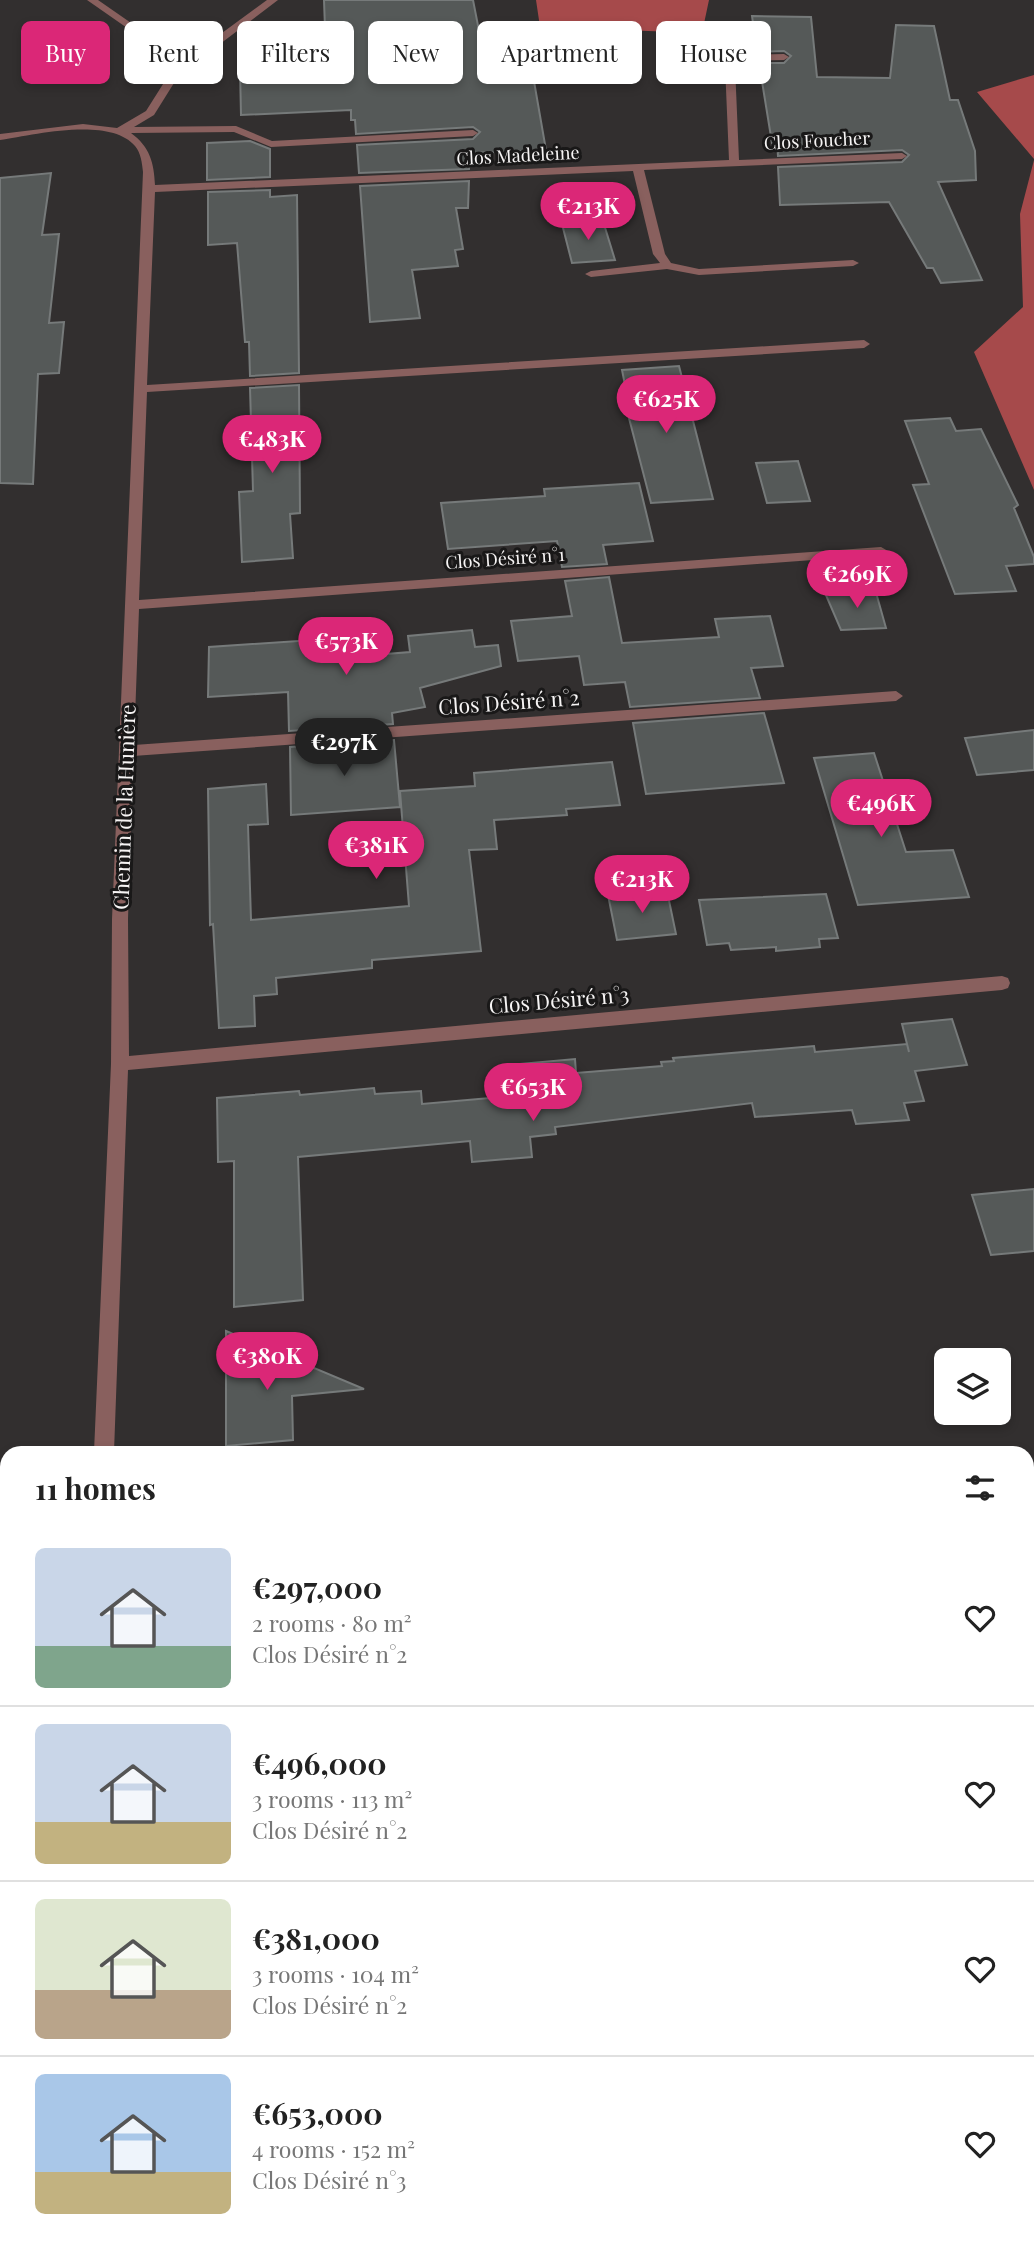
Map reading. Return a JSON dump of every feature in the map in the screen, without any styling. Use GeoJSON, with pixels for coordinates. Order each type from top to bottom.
{"type":"FeatureCollection","features":[{"type":"Feature","properties":{"kind":"street"},"geometry":{"type":"LineString","coordinates":[[92,0],[124,22]]}},
{"type":"Feature","properties":{"kind":"street"},"geometry":{"type":"LineString","coordinates":[[223,37],[273,0]]}},
{"type":"Feature","properties":{"kind":"street"},"geometry":{"type":"LineString","coordinates":[[734,163],[730,65],[738,58],[784,57]]}},
{"type":"Feature","properties":{"kind":"street"},"geometry":{"type":"LineString","coordinates":[[121,130],[150,113],[168,84]]}},
{"type":"Feature","properties":{"kind":"street"},"geometry":{"type":"LineString","coordinates":[[0,137],[68,128],[236,129],[271,144],[473,133]]}},
{"type":"Feature","properties":{"kind":"street","name":"Chemin de la Hunière"},"geometry":{"type":"LineString","coordinates":[[104,1446],[120,1064],[120,919],[148,189],[147,162],[138,142],[121,130]]}},
{"type":"Feature","properties":{"kind":"street","name":"Clos Foucher"},"geometry":{"type":"LineString","coordinates":[[734,163],[902,156]]}},
{"type":"Feature","properties":{"kind":"street","name":"Clos Madeleine"},"geometry":{"type":"LineString","coordinates":[[148,189],[734,163]]}},
{"type":"Feature","properties":{"kind":"street"},"geometry":{"type":"LineString","coordinates":[[638,168],[659,254],[667,266]]}},
{"type":"Feature","properties":{"kind":"street"},"geometry":{"type":"LineString","coordinates":[[590,274],[667,266],[699,272],[853,263]]}},
{"type":"Feature","properties":{"kind":"street"},"geometry":{"type":"LineString","coordinates":[[141,389],[864,344]]}},
{"type":"Feature","properties":{"kind":"street","name":"Clos Désiré n°1"},"geometry":{"type":"LineString","coordinates":[[131,605],[881,551]]}},
{"type":"Feature","properties":{"kind":"street","name":"Clos Désiré n°2"},"geometry":{"type":"LineString","coordinates":[[126,751],[896,696]]}},
{"type":"Feature","properties":{"kind":"street","name":"Clos Désiré n°3"},"geometry":{"type":"LineString","coordinates":[[120,1064],[1002,983]]}},
{"type":"Feature","properties":{"kind":"shaded area"},"geometry":{"type":"Polygon","coordinates":[[[536,0],[709,0],[705,21],[656,21],[656,31],[642,31],[642,21],[539,21],[536,0]]]}},
{"type":"Feature","properties":{"kind":"shaded area"},"geometry":{"type":"Polygon","coordinates":[[[1034,75],[1034,159],[977,92],[1034,75]]]}},
{"type":"Feature","properties":{"kind":"shaded area"},"geometry":{"type":"Polygon","coordinates":[[[1034,160],[1034,490],[974,352],[1023,307],[1020,214],[1034,160]]]}},
{"type":"Feature","properties":{"kind":"building"},"geometry":{"type":"Polygon","coordinates":[[[324,0],[473,0],[477,21],[477,84],[534,84],[546,150],[470,153],[469,169],[359,173],[357,145],[473,139],[480,132],[473,127],[356,134],[351,110],[241,115],[240,84],[354,84],[354,21],[325,21],[324,0]]]}},
{"type":"Feature","properties":{"kind":"building"},"geometry":{"type":"Polygon","coordinates":[[[752,16],[811,17],[817,77],[890,78],[896,25],[934,26],[950,100],[958,100],[975,151],[976,180],[938,182],[982,280],[941,283],[933,268],[927,268],[889,202],[780,205],[778,167],[902,162],[909,155],[902,150],[778,156],[777,142],[772,143],[762,84],[771,84],[771,63],[784,63],[791,56],[784,51],[771,51],[771,21],[753,21],[752,16]]]}},
{"type":"Feature","properties":{"kind":"building"},"geometry":{"type":"Polygon","coordinates":[[[250,141],[270,149],[270,177],[207,180],[207,143],[250,141]]]}},
{"type":"Feature","properties":{"kind":"building"},"geometry":{"type":"Polygon","coordinates":[[[51,173],[42,235],[59,234],[49,323],[64,322],[59,373],[38,374],[33,484],[0,483],[0,178],[51,173]]]}},
{"type":"Feature","properties":{"kind":"building"},"geometry":{"type":"Polygon","coordinates":[[[469,181],[468,208],[456,208],[463,249],[455,250],[458,266],[412,270],[420,318],[370,322],[360,186],[469,181]]]}},
{"type":"Feature","properties":{"kind":"building"},"geometry":{"type":"Polygon","coordinates":[[[270,190],[270,197],[297,195],[299,373],[250,376],[249,342],[245,342],[237,243],[208,245],[208,192],[270,190]]]}},
{"type":"Feature","properties":{"kind":"building"},"geometry":{"type":"Polygon","coordinates":[[[603,221],[615,260],[572,263],[562,224],[603,221]]]}},
{"type":"Feature","properties":{"kind":"building"},"geometry":{"type":"Polygon","coordinates":[[[679,366],[713,499],[651,503],[623,395],[627,395],[622,370],[679,366]]]}},
{"type":"Feature","properties":{"kind":"building"},"geometry":{"type":"Polygon","coordinates":[[[299,385],[300,513],[290,514],[293,558],[242,562],[239,492],[253,491],[250,388],[299,385]]]}},
{"type":"Feature","properties":{"kind":"building"},"geometry":{"type":"Polygon","coordinates":[[[950,418],[956,431],[981,429],[1018,505],[1014,508],[1034,557],[1034,564],[1006,566],[1016,591],[955,594],[913,485],[929,484],[905,421],[950,418]]]}},
{"type":"Feature","properties":{"kind":"building"},"geometry":{"type":"Polygon","coordinates":[[[798,461],[810,501],[767,503],[756,463],[798,461]]]}},
{"type":"Feature","properties":{"kind":"building"},"geometry":{"type":"Polygon","coordinates":[[[639,483],[653,541],[603,545],[607,564],[562,567],[557,541],[448,549],[441,503],[545,496],[544,489],[639,483]]]}},
{"type":"Feature","properties":{"kind":"building"},"geometry":{"type":"Polygon","coordinates":[[[609,577],[622,643],[719,637],[715,619],[770,616],[783,666],[751,668],[760,698],[630,707],[625,682],[584,685],[579,656],[518,661],[511,621],[572,616],[565,581],[609,577]]]}},
{"type":"Feature","properties":{"kind":"building"},"geometry":{"type":"Polygon","coordinates":[[[875,589],[886,628],[841,630],[825,593],[875,589]]]}},
{"type":"Feature","properties":{"kind":"building"},"geometry":{"type":"Polygon","coordinates":[[[472,630],[475,647],[498,645],[501,666],[420,688],[425,707],[392,713],[393,724],[289,731],[288,692],[208,697],[209,647],[313,640],[313,660],[410,652],[408,636],[472,630]]]}},
{"type":"Feature","properties":{"kind":"building"},"geometry":{"type":"Polygon","coordinates":[[[764,713],[784,783],[646,794],[633,723],[764,713]]]}},
{"type":"Feature","properties":{"kind":"building"},"geometry":{"type":"Polygon","coordinates":[[[1034,730],[1034,770],[977,775],[965,738],[1034,730]]]}},
{"type":"Feature","properties":{"kind":"building"},"geometry":{"type":"Polygon","coordinates":[[[394,740],[400,807],[291,815],[290,747],[394,740]]]}},
{"type":"Feature","properties":{"kind":"building"},"geometry":{"type":"Polygon","coordinates":[[[874,753],[906,852],[953,850],[969,897],[858,905],[814,758],[874,753]]]}},
{"type":"Feature","properties":{"kind":"building"},"geometry":{"type":"Polygon","coordinates":[[[612,762],[620,805],[566,809],[567,815],[494,820],[497,849],[469,850],[481,951],[372,960],[372,968],[276,978],[277,994],[254,996],[255,1026],[219,1028],[213,924],[210,925],[208,789],[266,784],[268,824],[248,825],[251,920],[409,906],[400,791],[475,786],[474,773],[612,762]]]}},
{"type":"Feature","properties":{"kind":"building"},"geometry":{"type":"Polygon","coordinates":[[[667,891],[676,934],[617,940],[608,895],[667,891]]]}},
{"type":"Feature","properties":{"kind":"building"},"geometry":{"type":"Polygon","coordinates":[[[826,894],[838,938],[819,939],[820,947],[776,951],[776,947],[731,950],[729,943],[707,945],[699,900],[826,894]]]}},
{"type":"Feature","properties":{"kind":"building"},"geometry":{"type":"Polygon","coordinates":[[[952,1019],[967,1065],[915,1071],[924,1101],[904,1103],[909,1120],[856,1124],[852,1110],[755,1117],[752,1103],[555,1127],[556,1134],[530,1137],[532,1157],[472,1162],[470,1141],[298,1157],[303,1300],[234,1307],[234,1161],[218,1162],[217,1098],[299,1091],[300,1095],[374,1088],[375,1094],[421,1091],[422,1104],[525,1095],[521,1064],[575,1059],[576,1073],[662,1066],[661,1062],[674,1061],[673,1058],[814,1046],[815,1052],[907,1044],[902,1024],[952,1019]]]}},
{"type":"Feature","properties":{"kind":"building"},"geometry":{"type":"Polygon","coordinates":[[[1034,1189],[1034,1251],[991,1255],[972,1195],[1034,1189]]]}},
{"type":"Feature","properties":{"kind":"building"},"geometry":{"type":"Polygon","coordinates":[[[226,1331],[364,1389],[292,1396],[293,1440],[226,1446],[226,1331]]]}}]}
